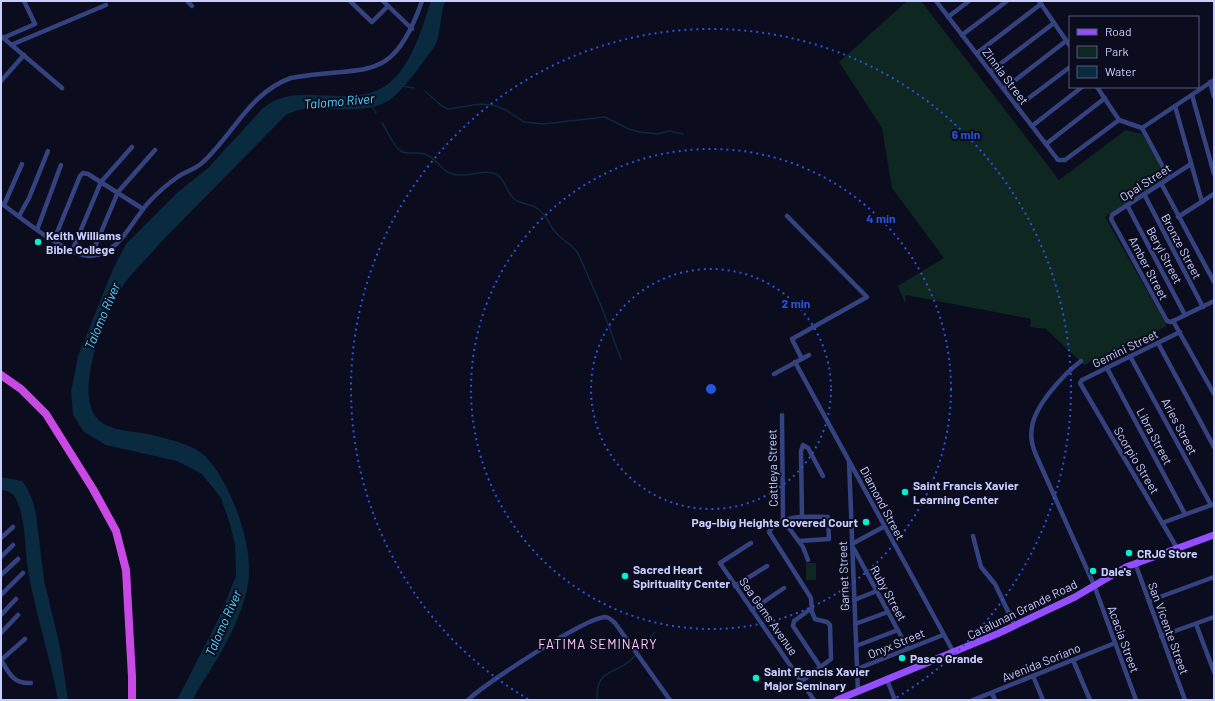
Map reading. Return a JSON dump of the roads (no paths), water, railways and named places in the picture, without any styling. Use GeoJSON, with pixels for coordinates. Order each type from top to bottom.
{"type":"FeatureCollection","features":[{"type":"Feature","properties":{"kind":"highway"},"geometry":{"type":"LineString","coordinates":[[1,375],[21,389],[46,414],[82,471],[116,531],[120,543],[126,576],[132,700]]}},
{"type":"Feature","properties":{"kind":"main road","name":"Catalunan Grande Road"},"geometry":{"type":"LineString","coordinates":[[837,700],[954,653],[1015,626],[1068,600],[1118,571],[1135,563],[1214,535]]}},
{"type":"Feature","properties":{"kind":"street"},"geometry":{"type":"LineString","coordinates":[[24,1],[35,24],[2,37],[62,88]]}},
{"type":"Feature","properties":{"kind":"street"},"geometry":{"type":"LineString","coordinates":[[186,1],[192,6]]}},
{"type":"Feature","properties":{"kind":"street"},"geometry":{"type":"LineString","coordinates":[[350,1],[372,22],[388,6]]}},
{"type":"Feature","properties":{"kind":"street"},"geometry":{"type":"LineString","coordinates":[[383,1],[412,29]]}},
{"type":"Feature","properties":{"kind":"street"},"geometry":{"type":"LineString","coordinates":[[22,164],[2,204],[37,230],[72,251],[91,256],[106,251],[117,244],[143,209],[155,196],[173,181],[204,162],[247,110],[272,86],[281,81],[299,76],[371,69],[382,64],[391,56],[412,29],[422,1]]}},
{"type":"Feature","properties":{"kind":"street","name":"Zinnia Street"},"geometry":{"type":"LineString","coordinates":[[936,1],[1046,144],[1061,161],[1119,120]]}},
{"type":"Feature","properties":{"kind":"street"},"geometry":{"type":"LineString","coordinates":[[948,17],[969,1]]}},
{"type":"Feature","properties":{"kind":"street"},"geometry":{"type":"LineString","coordinates":[[962,35],[1007,1]]}},
{"type":"Feature","properties":{"kind":"street"},"geometry":{"type":"LineString","coordinates":[[977,53],[1040,2],[1069,45]]}},
{"type":"Feature","properties":{"kind":"street"},"geometry":{"type":"LineString","coordinates":[[11,45],[106,5]]}},
{"type":"Feature","properties":{"kind":"street"},"geometry":{"type":"LineString","coordinates":[[991,71],[1054,23]]}},
{"type":"Feature","properties":{"kind":"street"},"geometry":{"type":"LineString","coordinates":[[1004,89],[1066,41]]}},
{"type":"Feature","properties":{"kind":"street"},"geometry":{"type":"LineString","coordinates":[[1,81],[24,55]]}},
{"type":"Feature","properties":{"kind":"street"},"geometry":{"type":"LineString","coordinates":[[1017,106],[1069,68]]}},
{"type":"Feature","properties":{"kind":"street"},"geometry":{"type":"LineString","coordinates":[[1142,128],[1212,81],[1214,97]]}},
{"type":"Feature","properties":{"kind":"street"},"geometry":{"type":"LineString","coordinates":[[1032,126],[1081,88]]}},
{"type":"Feature","properties":{"kind":"street"},"geometry":{"type":"LineString","coordinates":[[1098,88],[1119,120],[1142,128],[1169,178]]}},
{"type":"Feature","properties":{"kind":"street"},"geometry":{"type":"LineString","coordinates":[[1192,95],[1214,174]]}},
{"type":"Feature","properties":{"kind":"street"},"geometry":{"type":"LineString","coordinates":[[1046,144],[1105,98]]}},
{"type":"Feature","properties":{"kind":"street"},"geometry":{"type":"LineString","coordinates":[[1176,106],[1202,202]]}},
{"type":"Feature","properties":{"kind":"street"},"geometry":{"type":"LineString","coordinates":[[72,251],[101,182],[132,147]]}},
{"type":"Feature","properties":{"kind":"street"},"geometry":{"type":"LineString","coordinates":[[91,256],[118,192],[155,150]]}},
{"type":"Feature","properties":{"kind":"street"},"geometry":{"type":"LineString","coordinates":[[19,216],[29,198],[48,152]]}},
{"type":"Feature","properties":{"kind":"street","name":"Opal Street"},"geometry":{"type":"LineString","coordinates":[[1111,217],[1191,164]]}},
{"type":"Feature","properties":{"kind":"street"},"geometry":{"type":"LineString","coordinates":[[37,230],[62,165]]}},
{"type":"Feature","properties":{"kind":"street"},"geometry":{"type":"LineString","coordinates":[[54,240],[81,174],[88,174],[143,209]]}},
{"type":"Feature","properties":{"kind":"street"},"geometry":{"type":"LineString","coordinates":[[1161,183],[1214,282]]}},
{"type":"Feature","properties":{"kind":"street","name":"Bronze Street"},"geometry":{"type":"LineString","coordinates":[[1144,194],[1203,307]]}},
{"type":"Feature","properties":{"kind":"street"},"geometry":{"type":"LineString","coordinates":[[1178,217],[1214,194]]}},
{"type":"Feature","properties":{"kind":"street","name":"Beryl Street"},"geometry":{"type":"LineString","coordinates":[[1127,205],[1185,315]]}},
{"type":"Feature","properties":{"kind":"street"},"geometry":{"type":"LineString","coordinates":[[787,216],[867,297],[792,339],[802,359]]}},
{"type":"Feature","properties":{"kind":"street","name":"Amber Street"},"geometry":{"type":"LineString","coordinates":[[1111,217],[1167,322],[1174,321],[1214,394]]}},
{"type":"Feature","properties":{"kind":"street"},"geometry":{"type":"LineString","coordinates":[[1174,321],[1213,303]]}},
{"type":"Feature","properties":{"kind":"street","name":"Gemini Street"},"geometry":{"type":"LineString","coordinates":[[1080,383],[1130,356],[1180,332]]}},
{"type":"Feature","properties":{"kind":"street"},"geometry":{"type":"LineString","coordinates":[[1158,343],[1214,447]]}},
{"type":"Feature","properties":{"kind":"street"},"geometry":{"type":"LineString","coordinates":[[774,374],[809,354]]}},
{"type":"Feature","properties":{"kind":"street","name":"Aries Street"},"geometry":{"type":"LineString","coordinates":[[1130,356],[1212,505]]}},
{"type":"Feature","properties":{"kind":"street","name":"Acacia Street"},"geometry":{"type":"LineString","coordinates":[[1081,361],[1064,375],[1053,388],[1033,421],[1031,434],[1036,454],[1094,585],[1136,700]]}},
{"type":"Feature","properties":{"kind":"street","name":"Diamond Street"},"geometry":{"type":"LineString","coordinates":[[795,362],[954,653]]}},
{"type":"Feature","properties":{"kind":"street","name":"Libra Street"},"geometry":{"type":"LineString","coordinates":[[1107,368],[1185,514]]}},
{"type":"Feature","properties":{"kind":"street","name":"Scorpio Street"},"geometry":{"type":"LineString","coordinates":[[1080,383],[1177,548]]}},
{"type":"Feature","properties":{"kind":"street","name":"Cattleya Street"},"geometry":{"type":"LineString","coordinates":[[782,415],[783,520]]}},
{"type":"Feature","properties":{"kind":"street"},"geometry":{"type":"LineString","coordinates":[[802,517],[801,451],[803,445],[808,448],[823,476]]}},
{"type":"Feature","properties":{"kind":"street","name":"Garnet Street"},"geometry":{"type":"LineString","coordinates":[[849,460],[858,692]]}},
{"type":"Feature","properties":{"kind":"street"},"geometry":{"type":"LineString","coordinates":[[1162,523],[1212,505]]}},
{"type":"Feature","properties":{"kind":"street"},"geometry":{"type":"LineString","coordinates":[[799,541],[829,539],[828,517],[802,517],[783,520],[770,530],[770,534],[812,601],[815,619],[827,622],[830,625],[832,656],[821,668],[802,681]]}},
{"type":"Feature","properties":{"kind":"street"},"geometry":{"type":"LineString","coordinates":[[783,520],[799,541],[808,560]]}},
{"type":"Feature","properties":{"kind":"street"},"geometry":{"type":"LineString","coordinates":[[852,545],[885,526]]}},
{"type":"Feature","properties":{"kind":"street"},"geometry":{"type":"LineString","coordinates":[[1,538],[13,527]]}},
{"type":"Feature","properties":{"kind":"street"},"geometry":{"type":"LineString","coordinates":[[973,536],[981,567],[995,584],[1015,626]]}},
{"type":"Feature","properties":{"kind":"street","name":"Sea Gems Avenue"},"geometry":{"type":"LineString","coordinates":[[751,543],[720,563],[814,700]]}},
{"type":"Feature","properties":{"kind":"street"},"geometry":{"type":"LineString","coordinates":[[1,557],[13,545]]}},
{"type":"Feature","properties":{"kind":"street","name":"Ruby Street"},"geometry":{"type":"LineString","coordinates":[[852,545],[908,649]]}},
{"type":"Feature","properties":{"kind":"street"},"geometry":{"type":"LineString","coordinates":[[1,575],[18,559]]}},
{"type":"Feature","properties":{"kind":"street","name":"San Vicente Street"},"geometry":{"type":"LineString","coordinates":[[1135,563],[1185,700]]}},
{"type":"Feature","properties":{"kind":"street"},"geometry":{"type":"LineString","coordinates":[[735,586],[767,566]]}},
{"type":"Feature","properties":{"kind":"street"},"geometry":{"type":"LineString","coordinates":[[1,595],[23,573]]}},
{"type":"Feature","properties":{"kind":"street"},"geometry":{"type":"LineString","coordinates":[[1149,601],[1214,577]]}},
{"type":"Feature","properties":{"kind":"street"},"geometry":{"type":"LineString","coordinates":[[752,610],[784,588]]}},
{"type":"Feature","properties":{"kind":"street"},"geometry":{"type":"LineString","coordinates":[[854,600],[877,591]]}},
{"type":"Feature","properties":{"kind":"street"},"geometry":{"type":"LineString","coordinates":[[1,615],[16,599]]}},
{"type":"Feature","properties":{"kind":"street"},"geometry":{"type":"LineString","coordinates":[[812,608],[794,621],[793,626],[821,668]]}},
{"type":"Feature","properties":{"kind":"street"},"geometry":{"type":"LineString","coordinates":[[855,624],[888,612]]}},
{"type":"Feature","properties":{"kind":"street"},"geometry":{"type":"LineString","coordinates":[[1,634],[18,615]]}},
{"type":"Feature","properties":{"kind":"street"},"geometry":{"type":"LineString","coordinates":[[468,700],[481,688],[497,677],[556,640],[586,624],[604,617],[615,623],[670,700]]}},
{"type":"Feature","properties":{"kind":"street"},"geometry":{"type":"LineString","coordinates":[[1162,636],[1214,617]]}},
{"type":"Feature","properties":{"kind":"street"},"geometry":{"type":"LineString","coordinates":[[1196,624],[1211,657],[1214,672]]}},
{"type":"Feature","properties":{"kind":"street"},"geometry":{"type":"LineString","coordinates":[[856,646],[898,630]]}},
{"type":"Feature","properties":{"kind":"street","name":"Onyx Street"},"geometry":{"type":"LineString","coordinates":[[857,669],[943,635]]}},
{"type":"Feature","properties":{"kind":"street"},"geometry":{"type":"LineString","coordinates":[[25,638],[1,660],[15,680],[23,683],[31,683]]}},
{"type":"Feature","properties":{"kind":"street","name":"Avenida Soriano"},"geometry":{"type":"LineString","coordinates":[[974,700],[1115,643]]}},
{"type":"Feature","properties":{"kind":"street"},"geometry":{"type":"LineString","coordinates":[[1073,660],[1090,700]]}},
{"type":"Feature","properties":{"kind":"street"},"geometry":{"type":"LineString","coordinates":[[1033,676],[1043,700]]}},
{"type":"Feature","properties":{"kind":"street"},"geometry":{"type":"LineString","coordinates":[[887,680],[895,700]]}},
{"type":"Feature","properties":{"kind":"street"},"geometry":{"type":"LineString","coordinates":[[992,693],[995,700]]}},
{"type":"Feature","properties":{"kind":"water","name":"Talomo River"},"geometry":{"type":"Polygon","coordinates":[[[431,1],[445,1],[436,44],[414,75],[400,91],[388,101],[369,108],[309,109],[291,112],[286,115],[160,243],[133,273],[117,296],[101,333],[94,354],[90,375],[89,394],[92,410],[101,422],[113,428],[153,435],[181,443],[201,453],[215,468],[223,481],[231,496],[243,528],[249,560],[249,574],[248,585],[242,607],[221,652],[193,700],[177,700],[218,620],[236,576],[235,544],[230,524],[221,498],[202,474],[177,461],[106,445],[84,432],[73,415],[71,392],[78,356],[113,269],[126,244],[178,192],[208,168],[263,108],[269,104],[281,98],[293,96],[362,95],[378,90],[389,83],[406,64],[418,39],[431,1]]]}},
{"type":"Feature","properties":{"kind":"water"},"geometry":{"type":"Polygon","coordinates":[[[1,477],[22,481],[32,499],[36,514],[44,580],[60,647],[68,700],[58,700],[29,576],[24,528],[20,510],[13,494],[1,490],[1,477]]]}},
{"type":"Feature","properties":{"kind":"waterway"},"geometry":{"type":"LineString","coordinates":[[402,86],[414,88]]}},
{"type":"Feature","properties":{"kind":"waterway"},"geometry":{"type":"LineString","coordinates":[[425,91],[442,106],[448,109],[480,104],[493,105],[506,110],[524,122],[543,124],[605,117],[629,129],[640,132],[657,134],[669,131],[683,134]]}},
{"type":"Feature","properties":{"kind":"waterway","name":"Talomo River"},"geometry":{"type":"LineString","coordinates":[[372,106],[376,113]]}},
{"type":"Feature","properties":{"kind":"waterway"},"geometry":{"type":"LineString","coordinates":[[382,123],[393,142],[401,151],[407,153],[424,154],[432,158],[445,170],[453,174],[464,175],[482,172],[496,174],[499,176],[513,198],[541,211],[556,233],[578,253],[602,308],[621,359]]}},
{"type":"Feature","properties":{"kind":"waterway"},"geometry":{"type":"LineString","coordinates":[[638,652],[655,632]]}},
{"type":"Feature","properties":{"kind":"waterway"},"geometry":{"type":"LineString","coordinates":[[597,700],[600,681],[604,676],[621,667],[635,656]]}},
{"type":"Feature","properties":{"kind":"place","name":"Keith Williams Bible College"},"geometry":{"type":"Point","coordinates":[38,242]}},
{"type":"Feature","properties":{"kind":"place","name":"Saint Francis Xavier Learning Center"},"geometry":{"type":"Point","coordinates":[905,492]}},
{"type":"Feature","properties":{"kind":"place","name":"Pag-Ibig Heights Covered Court"},"geometry":{"type":"Point","coordinates":[866,522]}},
{"type":"Feature","properties":{"kind":"place","name":"CRJG Store"},"geometry":{"type":"Point","coordinates":[1129,553]}},
{"type":"Feature","properties":{"kind":"place","name":"Dale's"},"geometry":{"type":"Point","coordinates":[1093,571]}},
{"type":"Feature","properties":{"kind":"place","name":"Sacred Heart Spirituality Center"},"geometry":{"type":"Point","coordinates":[625,576]}},
{"type":"Feature","properties":{"kind":"place","name":"Paseo Grande"},"geometry":{"type":"Point","coordinates":[902,658]}},
{"type":"Feature","properties":{"kind":"place","name":"Saint Francis Xavier Major Seminary"},"geometry":{"type":"Point","coordinates":[756,678]}},
{"type":"Feature","properties":{"kind":"district","name":"FATIMA SEMINARY"},"geometry":{"type":"Point","coordinates":[598,644]}}]}
